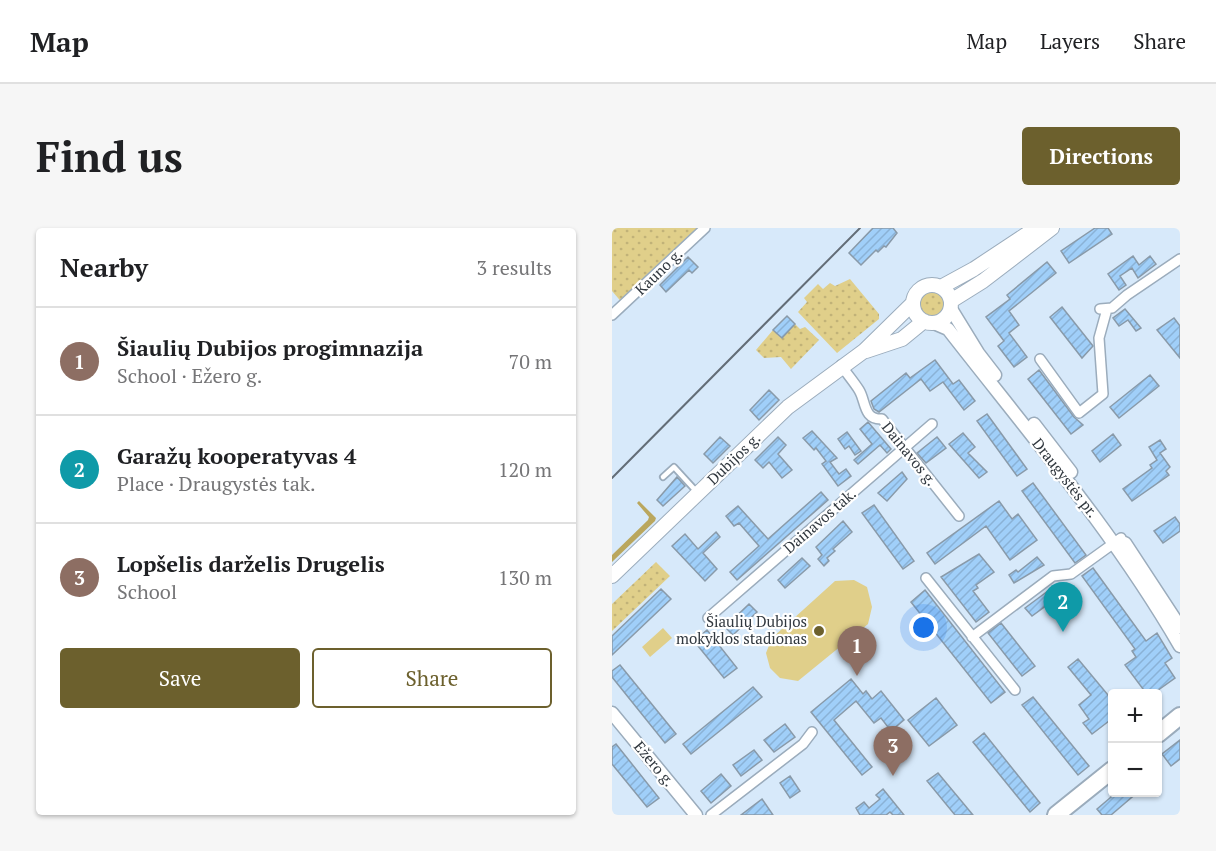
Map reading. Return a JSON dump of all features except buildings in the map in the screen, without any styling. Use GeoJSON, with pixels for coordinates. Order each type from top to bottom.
{"type":"FeatureCollection","features":[{"type":"Feature","properties":{"kind":"highway"},"geometry":{"type":"LineString","coordinates":[[1162,731],[1180,716]]}},
{"type":"Feature","properties":{"kind":"highway"},"geometry":{"type":"LineString","coordinates":[[1056,815],[1108,774]]}},
{"type":"Feature","properties":{"kind":"main road"},"geometry":{"type":"LineString","coordinates":[[1036,228],[941,286],[924,286],[915,295],[913,303],[915,312],[929,322],[944,319],[951,305],[1052,228]]}},
{"type":"Feature","properties":{"kind":"main road"},"geometry":{"type":"LineString","coordinates":[[941,286],[948,293],[951,305]]}},
{"type":"Feature","properties":{"kind":"main road","name":"Dubijos g."},"geometry":{"type":"LineString","coordinates":[[612,576],[788,407],[841,365],[864,351],[913,303]]}},
{"type":"Feature","properties":{"kind":"main road","name":"Draugystės pr."},"geometry":{"type":"LineString","coordinates":[[951,305],[978,353],[1180,627]]}},
{"type":"Feature","properties":{"kind":"main road","name":"Draugystės pr."},"geometry":{"type":"LineString","coordinates":[[929,322],[948,330],[1118,540],[1180,646]]}},
{"type":"Feature","properties":{"kind":"main road","name":"Dubijos g."},"geometry":{"type":"LineString","coordinates":[[864,351],[902,339],[929,322]]}},
{"type":"Feature","properties":{"kind":"main road","name":"Ežero g."},"geometry":{"type":"LineString","coordinates":[[612,713],[696,815]]}},
{"type":"Feature","properties":{"kind":"street","name":"Kauno g."},"geometry":{"type":"LineString","coordinates":[[612,315],[705,228]]}},
{"type":"Feature","properties":{"kind":"street"},"geometry":{"type":"LineString","coordinates":[[1040,359],[1079,413],[1084,410],[1103,394],[1099,338],[1103,309],[1112,309],[1127,295],[1180,259]]}},
{"type":"Feature","properties":{"kind":"street","name":"Dainavos g."},"geometry":{"type":"LineString","coordinates":[[841,365],[861,393],[864,408],[872,417],[882,418],[959,516]]}},
{"type":"Feature","properties":{"kind":"street","name":"Dainavos tak."},"geometry":{"type":"LineString","coordinates":[[708,618],[932,424]]}},
{"type":"Feature","properties":{"kind":"street"},"geometry":{"type":"LineString","coordinates":[[972,637],[1053,576],[1071,574],[1118,540]]}},
{"type":"Feature","properties":{"kind":"street"},"geometry":{"type":"LineString","coordinates":[[926,578],[1016,690]]}},
{"type":"Feature","properties":{"kind":"street"},"geometry":{"type":"LineString","coordinates":[[711,815],[803,744],[812,732]]}},
{"type":"Feature","properties":{"kind":"lane"},"geometry":{"type":"LineString","coordinates":[[663,477],[674,467],[697,493]]}},
{"type":"Feature","properties":{"kind":"shaded area"},"geometry":{"type":"Polygon","coordinates":[[[612,228],[705,228],[624,305],[612,291],[612,228]]]}},
{"type":"Feature","properties":{"kind":"shaded area"},"geometry":{"type":"Polygon","coordinates":[[[850,279],[879,314],[879,319],[837,353],[798,312],[807,302],[804,298],[818,284],[823,289],[830,283],[835,286],[850,279]]]}},
{"type":"Feature","properties":{"kind":"shaded area"},"geometry":{"type":"Polygon","coordinates":[[[932,292],[937,293],[943,299],[943,309],[937,315],[932,316],[927,315],[921,309],[920,304],[921,299],[927,293],[932,292]]]}},
{"type":"Feature","properties":{"kind":"shaded area"},"geometry":{"type":"Polygon","coordinates":[[[795,324],[800,329],[805,327],[819,340],[791,369],[781,357],[764,358],[756,350],[773,330],[795,324]]]}},
{"type":"Feature","properties":{"kind":"shaded area"},"geometry":{"type":"Polygon","coordinates":[[[656,562],[670,576],[612,631],[612,604],[656,562]]]}},
{"type":"Feature","properties":{"kind":"shaded area","name":"Šiaulių Dubijos mokyklos stadionas"},"geometry":{"type":"Polygon","coordinates":[[[854,580],[867,587],[872,607],[868,624],[798,681],[780,678],[770,668],[766,653],[772,638],[835,581],[854,580]]]}},
{"type":"Feature","properties":{"kind":"shaded area"},"geometry":{"type":"Polygon","coordinates":[[[663,628],[672,638],[650,657],[642,647],[663,628]]]}},
{"type":"Feature","properties":{"kind":"green space"},"geometry":{"type":"Polygon","coordinates":[[[639,501],[656,518],[655,521],[612,562],[612,555],[648,520],[649,517],[637,503],[639,501]]]}},
{"type":"Feature","properties":{"kind":"railway"},"geometry":{"type":"LineString","coordinates":[[612,478],[860,228]]}},
{"type":"Feature","properties":{"kind":"place","name":"Šiaulių Dubijos mokyklos stadionas"},"geometry":{"type":"Point","coordinates":[819,631]}},
{"type":"Feature","properties":{"kind":"place","name":"Garažų kooperatyvas 4"},"geometry":{"type":"Point","coordinates":[1063,632]}},
{"type":"Feature","properties":{"kind":"place","name":"Šiaulių Dubijos progimnazija"},"geometry":{"type":"Point","coordinates":[857,676]}},
{"type":"Feature","properties":{"kind":"place","name":"Lopšelis darželis Drugelis"},"geometry":{"type":"Point","coordinates":[893,776]}}]}
